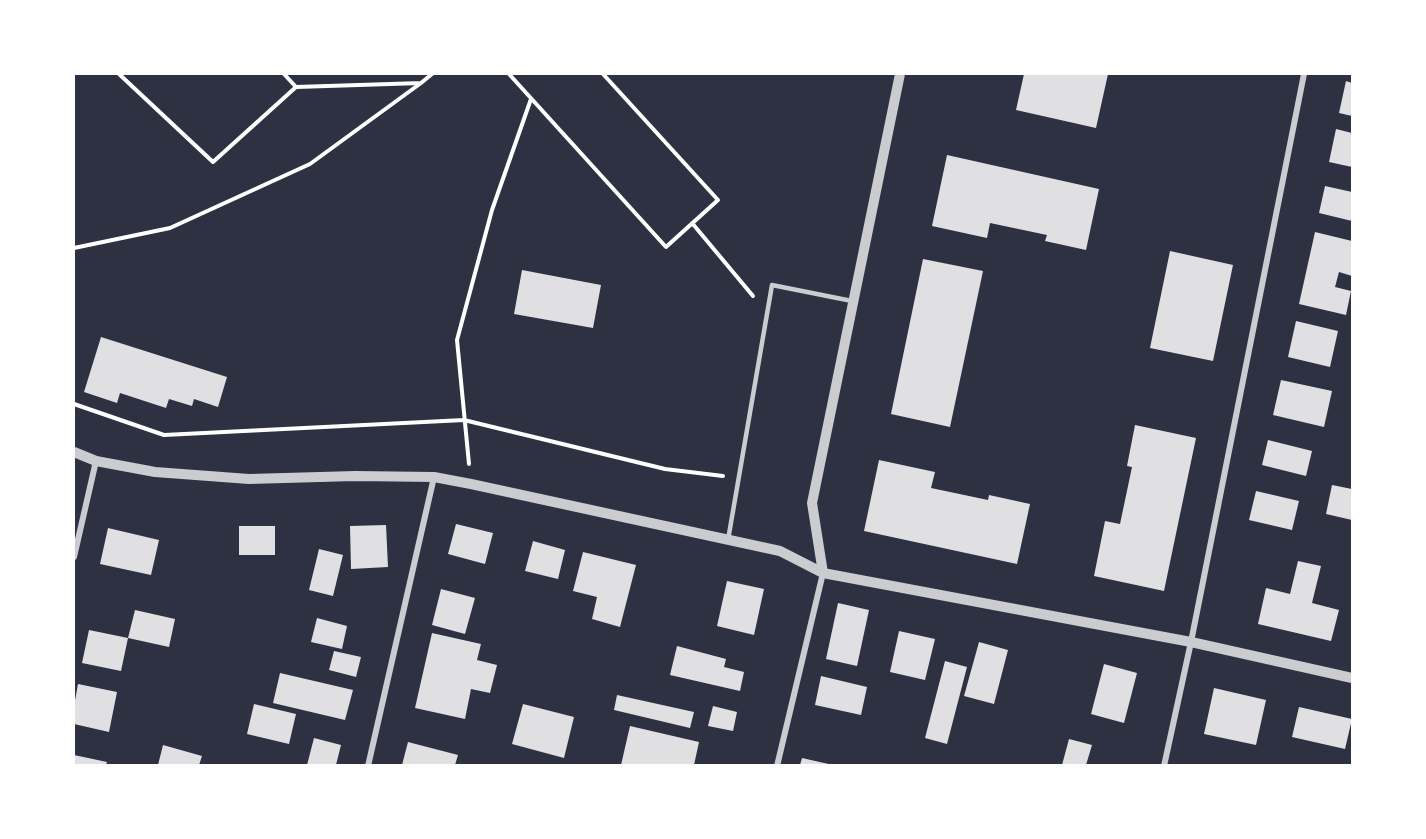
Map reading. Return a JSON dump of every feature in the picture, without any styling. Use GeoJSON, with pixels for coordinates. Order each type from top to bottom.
{"type":"FeatureCollection","features":[{"type":"Feature","properties":{"kind":"street"},"geometry":{"type":"LineString","coordinates":[[777,765],[823,573],[812,503],[900,74]]}},
{"type":"Feature","properties":{"kind":"street"},"geometry":{"type":"LineString","coordinates":[[1164,765],[1191,642],[1304,74]]}},
{"type":"Feature","properties":{"kind":"street"},"geometry":{"type":"LineString","coordinates":[[74,453],[96,461],[155,472],[249,479],[355,476],[434,477],[780,551],[823,573],[1191,642],[1353,678]]}},
{"type":"Feature","properties":{"kind":"street"},"geometry":{"type":"LineString","coordinates":[[74,557],[96,461]]}},
{"type":"Feature","properties":{"kind":"street"},"geometry":{"type":"LineString","coordinates":[[368,765],[434,477]]}},
{"type":"Feature","properties":{"kind":"lane"},"geometry":{"type":"LineString","coordinates":[[728,540],[772,285],[854,301]]}},
{"type":"Feature","properties":{"kind":"path"},"geometry":{"type":"LineString","coordinates":[[119,74],[213,162],[296,87],[421,83]]}},
{"type":"Feature","properties":{"kind":"path"},"geometry":{"type":"LineString","coordinates":[[284,74],[296,87]]}},
{"type":"Feature","properties":{"kind":"path"},"geometry":{"type":"LineString","coordinates":[[74,248],[170,228],[310,164],[432,74]]}},
{"type":"Feature","properties":{"kind":"path"},"geometry":{"type":"LineString","coordinates":[[508,74],[666,247],[718,200],[603,74]]}},
{"type":"Feature","properties":{"kind":"path"},"geometry":{"type":"LineString","coordinates":[[471,484],[457,340],[492,210],[531,99]]}},
{"type":"Feature","properties":{"kind":"path"},"geometry":{"type":"LineString","coordinates":[[692,223],[758,302],[770,303]]}},
{"type":"Feature","properties":{"kind":"path"},"geometry":{"type":"LineString","coordinates":[[74,404],[164,435],[464,420],[665,469],[739,478]]}},
{"type":"Feature","properties":{"kind":"building"},"geometry":{"type":"Polygon","coordinates":[[[1024,74],[1108,74],[1096,128],[1016,110],[1024,74]]]}},
{"type":"Feature","properties":{"kind":"building"},"geometry":{"type":"Polygon","coordinates":[[[1346,81],[1352,83],[1352,116],[1339,113],[1346,81]]]}},
{"type":"Feature","properties":{"kind":"building"},"geometry":{"type":"Polygon","coordinates":[[[1336,129],[1352,133],[1352,167],[1329,162],[1336,129]]]}},
{"type":"Feature","properties":{"kind":"building"},"geometry":{"type":"Polygon","coordinates":[[[947,155],[1099,189],[1086,250],[1045,241],[1047,235],[990,223],[987,238],[932,226],[947,155]]]}},
{"type":"Feature","properties":{"kind":"building"},"geometry":{"type":"Polygon","coordinates":[[[1325,186],[1352,192],[1352,221],[1319,213],[1325,186]]]}},
{"type":"Feature","properties":{"kind":"building"},"geometry":{"type":"Polygon","coordinates":[[[1315,232],[1352,241],[1352,276],[1339,272],[1335,287],[1351,291],[1346,315],[1299,304],[1315,232]]]}},
{"type":"Feature","properties":{"kind":"building"},"geometry":{"type":"Polygon","coordinates":[[[1170,251],[1233,265],[1213,361],[1150,348],[1170,251]]]}},
{"type":"Feature","properties":{"kind":"building"},"geometry":{"type":"Polygon","coordinates":[[[923,259],[983,271],[950,427],[891,414],[923,259]]]}},
{"type":"Feature","properties":{"kind":"building"},"geometry":{"type":"Polygon","coordinates":[[[522,270],[601,285],[593,328],[514,314],[522,270]]]}},
{"type":"Feature","properties":{"kind":"building"},"geometry":{"type":"Polygon","coordinates":[[[1296,321],[1338,331],[1330,367],[1288,357],[1296,321]]]}},
{"type":"Feature","properties":{"kind":"building"},"geometry":{"type":"Polygon","coordinates":[[[101,337],[227,377],[218,407],[194,399],[192,406],[169,399],[166,408],[120,393],[117,403],[84,392],[101,337]]]}},
{"type":"Feature","properties":{"kind":"building"},"geometry":{"type":"Polygon","coordinates":[[[1281,380],[1332,391],[1324,427],[1273,415],[1281,380]]]}},
{"type":"Feature","properties":{"kind":"building"},"geometry":{"type":"Polygon","coordinates":[[[1135,425],[1196,438],[1164,591],[1094,576],[1105,521],[1120,524],[1132,467],[1127,466],[1135,425]]]}},
{"type":"Feature","properties":{"kind":"building"},"geometry":{"type":"Polygon","coordinates":[[[1268,440],[1312,451],[1306,476],[1262,465],[1268,440]]]}},
{"type":"Feature","properties":{"kind":"building"},"geometry":{"type":"Polygon","coordinates":[[[879,460],[935,472],[931,488],[988,500],[989,495],[1030,504],[1017,564],[864,531],[879,460]]]}},
{"type":"Feature","properties":{"kind":"building"},"geometry":{"type":"Polygon","coordinates":[[[1332,485],[1352,489],[1352,520],[1326,514],[1332,485]]]}},
{"type":"Feature","properties":{"kind":"building"},"geometry":{"type":"Polygon","coordinates":[[[1256,491],[1299,501],[1292,530],[1249,520],[1256,491]]]}},
{"type":"Feature","properties":{"kind":"building"},"geometry":{"type":"Polygon","coordinates":[[[456,524],[493,533],[485,564],[448,554],[456,524]]]}},
{"type":"Feature","properties":{"kind":"building"},"geometry":{"type":"Polygon","coordinates":[[[386,525],[388,567],[351,569],[350,526],[386,525]]]}},
{"type":"Feature","properties":{"kind":"building"},"geometry":{"type":"Polygon","coordinates":[[[239,526],[275,526],[275,555],[239,555],[239,526]]]}},
{"type":"Feature","properties":{"kind":"building"},"geometry":{"type":"Polygon","coordinates":[[[108,528],[159,540],[151,575],[100,564],[108,528]]]}},
{"type":"Feature","properties":{"kind":"building"},"geometry":{"type":"Polygon","coordinates":[[[533,541],[565,550],[558,579],[525,571],[533,541]]]}},
{"type":"Feature","properties":{"kind":"building"},"geometry":{"type":"Polygon","coordinates":[[[319,549],[343,555],[333,596],[309,590],[319,549]]]}},
{"type":"Feature","properties":{"kind":"building"},"geometry":{"type":"Polygon","coordinates":[[[583,552],[636,565],[620,627],[592,619],[597,597],[573,591],[583,552]]]}},
{"type":"Feature","properties":{"kind":"building"},"geometry":{"type":"Polygon","coordinates":[[[1298,561],[1321,566],[1312,603],[1339,610],[1331,641],[1258,624],[1266,588],[1290,594],[1298,561]]]}},
{"type":"Feature","properties":{"kind":"building"},"geometry":{"type":"Polygon","coordinates":[[[727,581],[764,589],[754,635],[717,626],[727,581]]]}},
{"type":"Feature","properties":{"kind":"building"},"geometry":{"type":"Polygon","coordinates":[[[441,589],[475,598],[465,634],[432,625],[441,589]]]}},
{"type":"Feature","properties":{"kind":"building"},"geometry":{"type":"Polygon","coordinates":[[[838,603],[869,610],[857,666],[826,659],[838,603]]]}},
{"type":"Feature","properties":{"kind":"building"},"geometry":{"type":"Polygon","coordinates":[[[135,610],[175,619],[169,647],[128,638],[135,610]]]}},
{"type":"Feature","properties":{"kind":"building"},"geometry":{"type":"Polygon","coordinates":[[[317,618],[347,626],[342,649],[311,642],[317,618]]]}},
{"type":"Feature","properties":{"kind":"building"},"geometry":{"type":"Polygon","coordinates":[[[89,630],[128,638],[121,671],[82,663],[89,630]]]}},
{"type":"Feature","properties":{"kind":"building"},"geometry":{"type":"Polygon","coordinates":[[[899,631],[935,639],[925,680],[890,672],[899,631]]]}},
{"type":"Feature","properties":{"kind":"building"},"geometry":{"type":"Polygon","coordinates":[[[432,633],[481,644],[477,660],[497,665],[490,693],[471,689],[465,719],[415,708],[432,633]]]}},
{"type":"Feature","properties":{"kind":"building"},"geometry":{"type":"Polygon","coordinates":[[[979,642],[1008,650],[994,704],[964,696],[979,642]]]}},
{"type":"Feature","properties":{"kind":"building"},"geometry":{"type":"Polygon","coordinates":[[[677,646],[726,659],[724,667],[744,672],[740,691],[670,675],[677,646]]]}},
{"type":"Feature","properties":{"kind":"building"},"geometry":{"type":"Polygon","coordinates":[[[334,651],[361,657],[356,677],[329,670],[334,651]]]}},
{"type":"Feature","properties":{"kind":"building"},"geometry":{"type":"Polygon","coordinates":[[[945,661],[967,667],[947,744],[925,738],[945,661]]]}},
{"type":"Feature","properties":{"kind":"building"},"geometry":{"type":"Polygon","coordinates":[[[1104,664],[1137,673],[1124,723],[1091,714],[1104,664]]]}},
{"type":"Feature","properties":{"kind":"building"},"geometry":{"type":"Polygon","coordinates":[[[280,673],[353,690],[345,720],[273,703],[280,673]]]}},
{"type":"Feature","properties":{"kind":"building"},"geometry":{"type":"Polygon","coordinates":[[[821,676],[867,687],[861,715],[815,705],[821,676]]]}},
{"type":"Feature","properties":{"kind":"building"},"geometry":{"type":"Polygon","coordinates":[[[78,684],[117,692],[109,732],[74,724],[78,684]]]}},
{"type":"Feature","properties":{"kind":"building"},"geometry":{"type":"Polygon","coordinates":[[[1214,688],[1266,700],[1256,745],[1204,734],[1214,688]]]}},
{"type":"Feature","properties":{"kind":"building"},"geometry":{"type":"Polygon","coordinates":[[[617,695],[694,712],[690,728],[614,710],[617,695]]]}},
{"type":"Feature","properties":{"kind":"building"},"geometry":{"type":"Polygon","coordinates":[[[254,704],[296,714],[289,744],[247,734],[254,704]]]}},
{"type":"Feature","properties":{"kind":"building"},"geometry":{"type":"Polygon","coordinates":[[[523,704],[574,717],[564,758],[512,744],[523,704]]]}},
{"type":"Feature","properties":{"kind":"building"},"geometry":{"type":"Polygon","coordinates":[[[713,706],[737,712],[733,731],[708,726],[713,706]]]}},
{"type":"Feature","properties":{"kind":"building"},"geometry":{"type":"Polygon","coordinates":[[[1299,707],[1352,719],[1345,749],[1292,737],[1299,707]]]}},
{"type":"Feature","properties":{"kind":"building"},"geometry":{"type":"Polygon","coordinates":[[[630,726],[699,742],[694,765],[621,765],[630,726]]]}},
{"type":"Feature","properties":{"kind":"building"},"geometry":{"type":"Polygon","coordinates":[[[314,738],[341,745],[336,765],[307,765],[314,738]]]}},
{"type":"Feature","properties":{"kind":"building"},"geometry":{"type":"Polygon","coordinates":[[[1069,739],[1092,745],[1086,765],[1062,765],[1069,739]]]}},
{"type":"Feature","properties":{"kind":"building"},"geometry":{"type":"Polygon","coordinates":[[[408,742],[458,755],[455,765],[402,765],[408,742]]]}},
{"type":"Feature","properties":{"kind":"building"},"geometry":{"type":"Polygon","coordinates":[[[163,745],[202,756],[199,765],[158,765],[163,745]]]}},
{"type":"Feature","properties":{"kind":"building"},"geometry":{"type":"Polygon","coordinates":[[[74,755],[107,762],[106,765],[74,765],[74,755]]]}},
{"type":"Feature","properties":{"kind":"building"},"geometry":{"type":"Polygon","coordinates":[[[802,758],[833,765],[800,765],[802,758]]]}}]}
